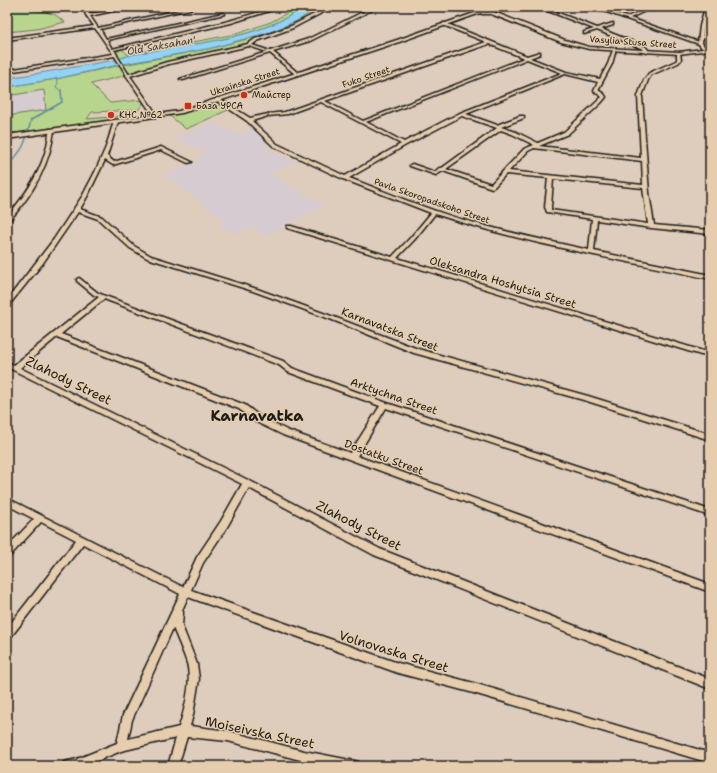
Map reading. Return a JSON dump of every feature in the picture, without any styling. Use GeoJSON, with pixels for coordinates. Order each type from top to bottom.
{"type":"FeatureCollection","features":[{"type":"Feature","properties":{"kind":"main road"},"geometry":{"type":"LineString","coordinates":[[481,9],[491,9]]}},
{"type":"Feature","properties":{"kind":"main road","name":"Vasylia Stusa Street"},"geometry":{"type":"LineString","coordinates":[[491,9],[573,44],[595,49],[679,53],[710,49]]}},
{"type":"Feature","properties":{"kind":"street"},"geometry":{"type":"LineString","coordinates":[[85,7],[96,28],[156,116]]}},
{"type":"Feature","properties":{"kind":"street"},"geometry":{"type":"LineString","coordinates":[[88,15],[130,7]]}},
{"type":"Feature","properties":{"kind":"street"},"geometry":{"type":"LineString","coordinates":[[7,39],[96,28],[197,7]]}},
{"type":"Feature","properties":{"kind":"street"},"geometry":{"type":"LineString","coordinates":[[111,50],[224,24],[280,7]]}},
{"type":"Feature","properties":{"kind":"street"},"geometry":{"type":"LineString","coordinates":[[128,75],[168,63],[248,45],[256,40],[292,27],[331,7]]}},
{"type":"Feature","properties":{"kind":"street"},"geometry":{"type":"LineString","coordinates":[[182,79],[271,52],[320,35],[376,7]]}},
{"type":"Feature","properties":{"kind":"street"},"geometry":{"type":"LineString","coordinates":[[540,7],[640,45],[645,48],[647,52]]}},
{"type":"Feature","properties":{"kind":"street"},"geometry":{"type":"LineString","coordinates":[[594,7],[700,43],[702,46],[710,49]]}},
{"type":"Feature","properties":{"kind":"street"},"geometry":{"type":"LineString","coordinates":[[627,18],[650,7]]}},
{"type":"Feature","properties":{"kind":"street"},"geometry":{"type":"LineString","coordinates":[[700,43],[700,37],[708,7]]}},
{"type":"Feature","properties":{"kind":"street","name":"Ukrainska Street"},"geometry":{"type":"LineString","coordinates":[[7,137],[156,116],[184,110],[444,24],[481,9]]}},
{"type":"Feature","properties":{"kind":"street"},"geometry":{"type":"LineString","coordinates":[[104,40],[224,14]]}},
{"type":"Feature","properties":{"kind":"street"},"geometry":{"type":"LineString","coordinates":[[444,24],[565,73],[601,81]]}},
{"type":"Feature","properties":{"kind":"street"},"geometry":{"type":"LineString","coordinates":[[585,33],[612,24]]}},
{"type":"Feature","properties":{"kind":"street"},"geometry":{"type":"LineString","coordinates":[[700,37],[710,38]]}},
{"type":"Feature","properties":{"kind":"street","name":"Fuko Street"},"geometry":{"type":"LineString","coordinates":[[248,120],[269,114],[283,114],[488,43]]}},
{"type":"Feature","properties":{"kind":"street"},"geometry":{"type":"LineString","coordinates":[[248,45],[271,52],[296,73]]}},
{"type":"Feature","properties":{"kind":"street"},"geometry":{"type":"LineString","coordinates":[[441,169],[492,186],[530,147],[566,133],[596,106],[604,97],[596,91],[610,64],[615,50]]}},
{"type":"Feature","properties":{"kind":"street"},"geometry":{"type":"LineString","coordinates":[[362,122],[539,53]]}},
{"type":"Feature","properties":{"kind":"street"},"geometry":{"type":"LineString","coordinates":[[651,226],[645,187],[639,103],[640,92],[650,74],[677,62],[679,53]]}},
{"type":"Feature","properties":{"kind":"street"},"geometry":{"type":"LineString","coordinates":[[7,72],[114,55]]}},
{"type":"Feature","properties":{"kind":"street"},"geometry":{"type":"LineString","coordinates":[[345,178],[404,144],[462,114],[565,73]]}},
{"type":"Feature","properties":{"kind":"street","name":"Pavla Skoropadskoho Street"},"geometry":{"type":"LineString","coordinates":[[217,99],[248,120],[275,145],[345,178],[434,212],[524,238],[710,277]]}},
{"type":"Feature","properties":{"kind":"street"},"geometry":{"type":"LineString","coordinates":[[322,101],[404,144]]}},
{"type":"Feature","properties":{"kind":"street"},"geometry":{"type":"LineString","coordinates":[[462,114],[538,145]]}},
{"type":"Feature","properties":{"kind":"street"},"geometry":{"type":"LineString","coordinates":[[412,165],[436,174],[498,128],[522,117]]}},
{"type":"Feature","properties":{"kind":"street"},"geometry":{"type":"LineString","coordinates":[[7,304],[78,210],[105,157],[116,122]]}},
{"type":"Feature","properties":{"kind":"street"},"geometry":{"type":"LineString","coordinates":[[7,220],[24,201],[41,170],[52,140],[52,130]]}},
{"type":"Feature","properties":{"kind":"street"},"geometry":{"type":"LineString","coordinates":[[530,147],[644,160]]}},
{"type":"Feature","properties":{"kind":"street"},"geometry":{"type":"LineString","coordinates":[[105,157],[113,164],[161,148],[190,162]]}},
{"type":"Feature","properties":{"kind":"street"},"geometry":{"type":"LineString","coordinates":[[505,172],[645,187]]}},
{"type":"Feature","properties":{"kind":"street"},"geometry":{"type":"LineString","coordinates":[[551,177],[548,207],[549,211],[651,226],[710,232]]}},
{"type":"Feature","properties":{"kind":"street","name":"Karnavatska Street"},"geometry":{"type":"LineString","coordinates":[[78,210],[100,218],[132,247],[149,257],[255,290],[416,351],[588,399],[710,438]]}},
{"type":"Feature","properties":{"kind":"street"},"geometry":{"type":"LineString","coordinates":[[393,259],[413,238],[434,212]]}},
{"type":"Feature","properties":{"kind":"street"},"geometry":{"type":"LineString","coordinates":[[591,253],[595,218]]}},
{"type":"Feature","properties":{"kind":"street","name":"Oleksandra Hoshytsia Street"},"geometry":{"type":"LineString","coordinates":[[289,228],[706,354],[710,352]]}},
{"type":"Feature","properties":{"kind":"street","name":"Arktychna Street"},"geometry":{"type":"LineString","coordinates":[[79,280],[96,294],[103,297],[281,363],[290,370],[315,380],[384,405],[710,513]]}},
{"type":"Feature","properties":{"kind":"street"},"geometry":{"type":"LineString","coordinates":[[11,366],[57,335],[103,297]]}},
{"type":"Feature","properties":{"kind":"street","name":"Dostatku Street"},"geometry":{"type":"LineString","coordinates":[[57,335],[242,407],[258,420],[286,433],[710,588]]}},
{"type":"Feature","properties":{"kind":"street","name":"Zlahody Street"},"geometry":{"type":"LineString","coordinates":[[11,366],[248,482],[377,552],[710,684]]}},
{"type":"Feature","properties":{"kind":"street"},"geometry":{"type":"LineString","coordinates":[[352,457],[384,405]]}},
{"type":"Feature","properties":{"kind":"street"},"geometry":{"type":"LineString","coordinates":[[121,746],[127,719],[200,560],[224,524],[248,482]]}},
{"type":"Feature","properties":{"kind":"street","name":"Volnovaska Street"},"geometry":{"type":"LineString","coordinates":[[7,501],[80,540],[185,592],[398,668],[710,758]]}},
{"type":"Feature","properties":{"kind":"street"},"geometry":{"type":"LineString","coordinates":[[7,553],[39,519]]}},
{"type":"Feature","properties":{"kind":"street"},"geometry":{"type":"LineString","coordinates":[[7,636],[80,540]]}},
{"type":"Feature","properties":{"kind":"street"},"geometry":{"type":"LineString","coordinates":[[173,766],[188,715],[194,679],[192,664],[177,626],[178,608]]}},
{"type":"Feature","properties":{"kind":"street","name":"Moiseivska Street"},"geometry":{"type":"LineString","coordinates":[[68,766],[77,764],[121,746],[184,731],[228,736],[304,756],[354,766]]}},
{"type":"Feature","properties":{"kind":"shaded area"},"geometry":{"type":"Polygon","coordinates":[[[45,90],[46,110],[7,116],[7,96],[45,90]]]}},
{"type":"Feature","properties":{"kind":"shaded area"},"geometry":{"type":"Polygon","coordinates":[[[212,122],[237,134],[252,129],[268,143],[266,146],[267,149],[296,161],[270,174],[324,206],[265,236],[251,227],[236,234],[219,224],[225,221],[166,175],[201,159],[197,157],[205,153],[176,138],[212,122]]]}},
{"type":"Feature","properties":{"kind":"green space"},"geometry":{"type":"Polygon","coordinates":[[[7,7],[41,7],[36,10],[54,14],[65,22],[37,29],[7,32],[7,7]]]}},
{"type":"Feature","properties":{"kind":"green space"},"geometry":{"type":"Polygon","coordinates":[[[298,7],[304,7],[288,17],[272,24],[237,36],[200,44],[142,53],[119,59],[115,53],[122,49],[127,54],[130,54],[236,34],[271,22],[298,7]]]}},
{"type":"Feature","properties":{"kind":"green space"},"geometry":{"type":"Polygon","coordinates":[[[319,7],[331,7],[305,21],[256,40],[252,44],[168,63],[130,75],[123,65],[212,48],[263,35],[299,20],[319,7]]]}},
{"type":"Feature","properties":{"kind":"green space"},"geometry":{"type":"Polygon","coordinates":[[[121,65],[127,75],[91,84],[110,103],[142,100],[143,104],[138,110],[92,112],[87,119],[122,116],[125,117],[123,120],[22,133],[7,132],[7,116],[46,110],[44,90],[7,96],[7,87],[56,79],[121,65]]]}},
{"type":"Feature","properties":{"kind":"green space"},"geometry":{"type":"Polygon","coordinates":[[[216,102],[228,110],[186,129],[170,116],[216,102]]]}},
{"type":"Feature","properties":{"kind":"water"},"geometry":{"type":"Polygon","coordinates":[[[304,7],[319,7],[299,20],[270,32],[212,48],[118,65],[56,79],[7,87],[7,78],[115,60],[132,54],[201,43],[244,34],[285,18],[304,7]]]}},
{"type":"Feature","properties":{"kind":"waterway"},"geometry":{"type":"LineString","coordinates":[[56,78],[58,83],[56,87],[61,91]]}},
{"type":"Feature","properties":{"kind":"waterway"},"geometry":{"type":"LineString","coordinates":[[7,166],[18,155],[24,145],[31,120],[62,102],[61,90]]}},
{"type":"Feature","properties":{"kind":"place","name":"Майстер"},"geometry":{"type":"Point","coordinates":[244,95]}},
{"type":"Feature","properties":{"kind":"place","name":"База УРСА"},"geometry":{"type":"Point","coordinates":[188,106]}},
{"type":"Feature","properties":{"kind":"place","name":"КНС №62"},"geometry":{"type":"Point","coordinates":[111,115]}},
{"type":"Feature","properties":{"kind":"district","name":"Karnavatka"},"geometry":{"type":"Point","coordinates":[257,416]}},
{"type":"Feature","properties":{"kind":"water label","name":"Old Saksahan'"},"geometry":{"type":"Point","coordinates":[161,45]}}]}
